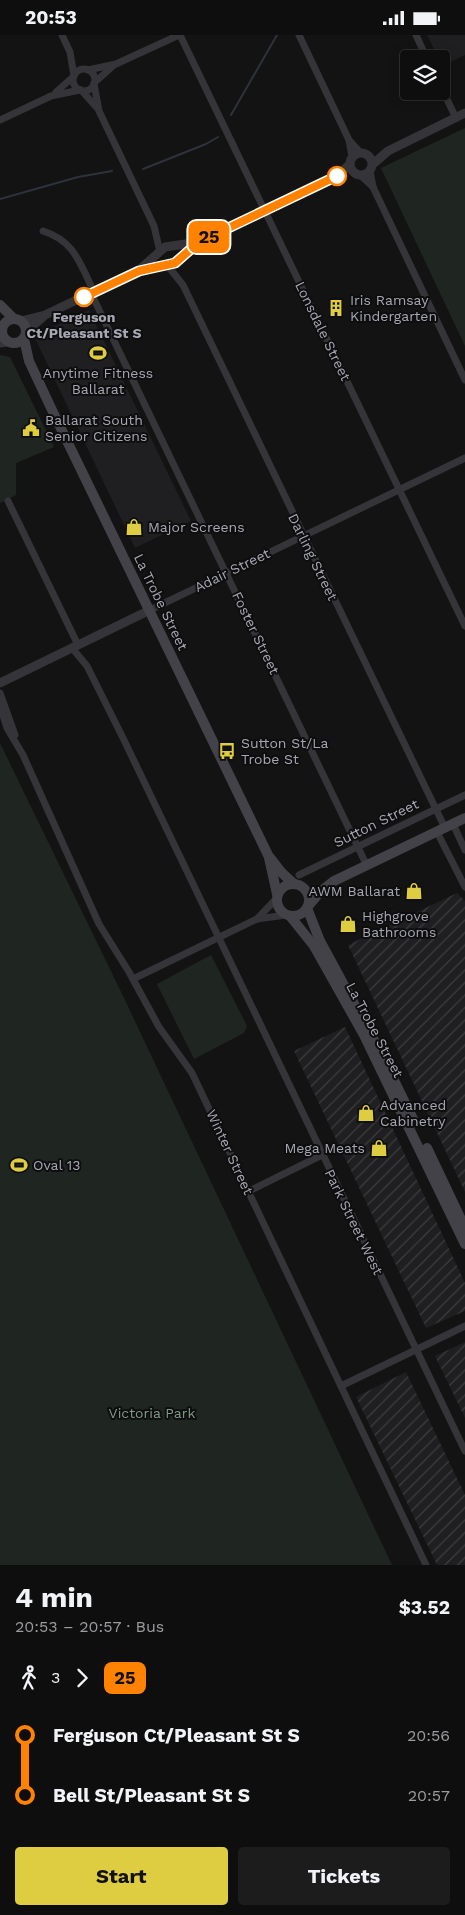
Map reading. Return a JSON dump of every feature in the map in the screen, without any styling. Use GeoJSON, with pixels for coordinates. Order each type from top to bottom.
{"type":"FeatureCollection","features":[{"type":"Feature","properties":{"kind":"main road"},"geometry":{"type":"LineString","coordinates":[[0,305],[18,320]]}},
{"type":"Feature","properties":{"kind":"main road"},"geometry":{"type":"LineString","coordinates":[[1,326],[18,320]]}},
{"type":"Feature","properties":{"kind":"main road","name":"La Trobe Street"},"geometry":{"type":"LineString","coordinates":[[18,320],[25,335],[29,361],[268,855],[282,873],[298,881]]}},
{"type":"Feature","properties":{"kind":"main road","name":"La Trobe Street"},"geometry":{"type":"LineString","coordinates":[[1,326],[7,343],[29,361]]}},
{"type":"Feature","properties":{"kind":"main road"},"geometry":{"type":"LineString","coordinates":[[7,343],[25,335]]}},
{"type":"Feature","properties":{"kind":"main road"},"geometry":{"type":"LineString","coordinates":[[334,881],[320,892],[302,914],[288,916],[279,908],[277,896],[284,886],[298,881],[316,886],[334,881],[465,818]]}},
{"type":"Feature","properties":{"kind":"main road","name":"La Trobe Street"},"geometry":{"type":"LineString","coordinates":[[268,855],[277,896]]}},
{"type":"Feature","properties":{"kind":"main road"},"geometry":{"type":"LineString","coordinates":[[298,881],[308,893],[308,907]]}},
{"type":"Feature","properties":{"kind":"main road","name":"La Trobe Street"},"geometry":{"type":"LineString","coordinates":[[308,907],[320,941],[378,1048],[465,1228]]}},
{"type":"Feature","properties":{"kind":"main road","name":"La Trobe Street"},"geometry":{"type":"LineString","coordinates":[[288,916],[314,946],[364,1035],[465,1244]]}},
{"type":"Feature","properties":{"kind":"street"},"geometry":{"type":"LineString","coordinates":[[62,35],[70,52],[74,85],[99,111]]}},
{"type":"Feature","properties":{"kind":"street"},"geometry":{"type":"LineString","coordinates":[[0,120],[51,95],[78,71],[116,64],[180,35]]}},
{"type":"Feature","properties":{"kind":"street","name":"Lonsdale Street"},"geometry":{"type":"LineString","coordinates":[[180,35],[465,626]]}},
{"type":"Feature","properties":{"kind":"street"},"geometry":{"type":"LineString","coordinates":[[299,35],[349,140],[351,161],[357,174],[373,187]]}},
{"type":"Feature","properties":{"kind":"street"},"geometry":{"type":"LineString","coordinates":[[416,35],[424,50]]}},
{"type":"Feature","properties":{"kind":"street"},"geometry":{"type":"LineString","coordinates":[[70,52],[94,75],[99,111],[154,226],[161,261],[166,265]]}},
{"type":"Feature","properties":{"kind":"street"},"geometry":{"type":"LineString","coordinates":[[51,95],[89,90],[116,64]]}},
{"type":"Feature","properties":{"kind":"street"},"geometry":{"type":"LineString","coordinates":[[447,100],[456,118]]}},
{"type":"Feature","properties":{"kind":"street"},"geometry":{"type":"LineString","coordinates":[[338,175],[357,174],[372,167],[388,151],[465,113]]}},
{"type":"Feature","properties":{"kind":"street"},"geometry":{"type":"LineString","coordinates":[[349,140],[365,153],[372,167],[373,187],[465,380]]}},
{"type":"Feature","properties":{"kind":"street"},"geometry":{"type":"LineString","coordinates":[[18,320],[45,315],[139,271],[175,263],[199,242],[338,175],[351,161],[365,153],[388,151]]}},
{"type":"Feature","properties":{"kind":"street"},"geometry":{"type":"LineString","coordinates":[[154,226],[172,247],[178,251],[178,259]]}},
{"type":"Feature","properties":{"kind":"street","name":"Foster Street"},"geometry":{"type":"LineString","coordinates":[[43,231],[58,237],[71,248],[367,866]]}},
{"type":"Feature","properties":{"kind":"street"},"geometry":{"type":"LineString","coordinates":[[139,271],[165,247],[199,242]]}},
{"type":"Feature","properties":{"kind":"street","name":"Darling Street"},"geometry":{"type":"LineString","coordinates":[[178,259],[183,285],[445,828]]}},
{"type":"Feature","properties":{"kind":"street","name":"Darling Street"},"geometry":{"type":"LineString","coordinates":[[166,265],[183,285]]}},
{"type":"Feature","properties":{"kind":"street"},"geometry":{"type":"LineString","coordinates":[[25,335],[45,315]]}},
{"type":"Feature","properties":{"kind":"street","name":"Adair Street"},"geometry":{"type":"LineString","coordinates":[[0,683],[465,458]]}},
{"type":"Feature","properties":{"kind":"street","name":"Park Street West"},"geometry":{"type":"LineString","coordinates":[[8,501],[75,646],[88,669],[465,1451]]}},
{"type":"Feature","properties":{"kind":"street","name":"Winter Street"},"geometry":{"type":"LineString","coordinates":[[0,693],[19,747],[97,919],[159,1027],[192,1073],[426,1565]]}},
{"type":"Feature","properties":{"kind":"street","name":"Winter Street"},"geometry":{"type":"LineString","coordinates":[[0,706],[7,728],[19,747]]}},
{"type":"Feature","properties":{"kind":"street","name":"Sutton Street"},"geometry":{"type":"LineString","coordinates":[[298,881],[358,847],[465,795]]}},
{"type":"Feature","properties":{"kind":"street"},"geometry":{"type":"LineString","coordinates":[[445,828],[465,850]]}},
{"type":"Feature","properties":{"kind":"street"},"geometry":{"type":"LineString","coordinates":[[445,828],[465,887]]}},
{"type":"Feature","properties":{"kind":"street"},"geometry":{"type":"LineString","coordinates":[[257,919],[277,896]]}},
{"type":"Feature","properties":{"kind":"street"},"geometry":{"type":"LineString","coordinates":[[133,979],[257,919],[288,916]]}},
{"type":"Feature","properties":{"kind":"street"},"geometry":{"type":"LineString","coordinates":[[249,1191],[322,1155]]}},
{"type":"Feature","properties":{"kind":"street"},"geometry":{"type":"LineString","coordinates":[[340,1386],[465,1326]]}},
{"type":"Feature","properties":{"kind":"shaded area"},"geometry":{"type":"Polygon","coordinates":[[[427,35],[465,35],[465,55],[450,62],[450,50],[434,50],[427,35]]]}},
{"type":"Feature","properties":{"kind":"shaded area"},"geometry":{"type":"Polygon","coordinates":[[[89,310],[191,521],[135,548],[34,336],[89,310]]]}},
{"type":"Feature","properties":{"kind":"shaded area"},"geometry":{"type":"Polygon","coordinates":[[[457,893],[465,901],[465,1192],[348,945],[457,893]]]}},
{"type":"Feature","properties":{"kind":"shaded area"},"geometry":{"type":"Polygon","coordinates":[[[345,1027],[465,1283],[465,1311],[426,1328],[294,1051],[345,1027]]]}},
{"type":"Feature","properties":{"kind":"shaded area"},"geometry":{"type":"Polygon","coordinates":[[[465,1342],[465,1418],[435,1356],[465,1342]]]}},
{"type":"Feature","properties":{"kind":"shaded area"},"geometry":{"type":"Polygon","coordinates":[[[406,1372],[465,1495],[465,1565],[437,1565],[356,1397],[406,1372]]]}},
{"type":"Feature","properties":{"kind":"green space"},"geometry":{"type":"Polygon","coordinates":[[[465,128],[465,346],[381,168],[465,128]]]}},
{"type":"Feature","properties":{"kind":"green space"},"geometry":{"type":"Polygon","coordinates":[[[0,355],[10,357],[54,447],[16,463],[16,495],[0,503],[0,355]]]}},
{"type":"Feature","properties":{"kind":"green space","name":"Victoria Park"},"geometry":{"type":"Polygon","coordinates":[[[0,743],[124,998],[392,1565],[0,1565],[0,743]]]}},
{"type":"Feature","properties":{"kind":"green space"},"geometry":{"type":"Polygon","coordinates":[[[211,955],[247,1026],[244,1033],[194,1059],[157,984],[211,955]]]}},
{"type":"Feature","properties":{"kind":"waterway"},"geometry":{"type":"LineString","coordinates":[[231,115],[277,35]]}},
{"type":"Feature","properties":{"kind":"waterway"},"geometry":{"type":"LineString","coordinates":[[143,169],[206,144],[218,137]]}},
{"type":"Feature","properties":{"kind":"waterway"},"geometry":{"type":"LineString","coordinates":[[0,199],[78,177],[112,171]]}},
{"type":"Feature","properties":{"kind":"bus line","name":"25"},"geometry":{"type":"LineString","coordinates":[[84,297],[139,271],[175,263],[178,258],[199,242],[337,176]]}},
{"type":"Feature","properties":{"kind":"place","name":"Ferguson Ct/Pleasant St S"},"geometry":{"type":"Point","coordinates":[84,297]}},
{"type":"Feature","properties":{"kind":"place","name":"Iris Ramsay Kindergarten"},"geometry":{"type":"Point","coordinates":[336,308]}},
{"type":"Feature","properties":{"kind":"place","name":"Anytime Fitness Ballarat"},"geometry":{"type":"Point","coordinates":[98,353]}},
{"type":"Feature","properties":{"kind":"place","name":"Ballarat South Senior Citizens"},"geometry":{"type":"Point","coordinates":[31,428]}},
{"type":"Feature","properties":{"kind":"place","name":"Major Screens"},"geometry":{"type":"Point","coordinates":[134,527]}},
{"type":"Feature","properties":{"kind":"place","name":"Sutton St/La Trobe St"},"geometry":{"type":"Point","coordinates":[227,751]}},
{"type":"Feature","properties":{"kind":"place","name":"AWM Ballarat"},"geometry":{"type":"Point","coordinates":[414,891]}},
{"type":"Feature","properties":{"kind":"place","name":"Highgrove Bathrooms"},"geometry":{"type":"Point","coordinates":[348,924]}},
{"type":"Feature","properties":{"kind":"place","name":"Advanced Cabinetry"},"geometry":{"type":"Point","coordinates":[366,1113]}},
{"type":"Feature","properties":{"kind":"place","name":"Mega Meats"},"geometry":{"type":"Point","coordinates":[379,1148]}},
{"type":"Feature","properties":{"kind":"place","name":"Oval 13"},"geometry":{"type":"Point","coordinates":[19,1165]}}]}
